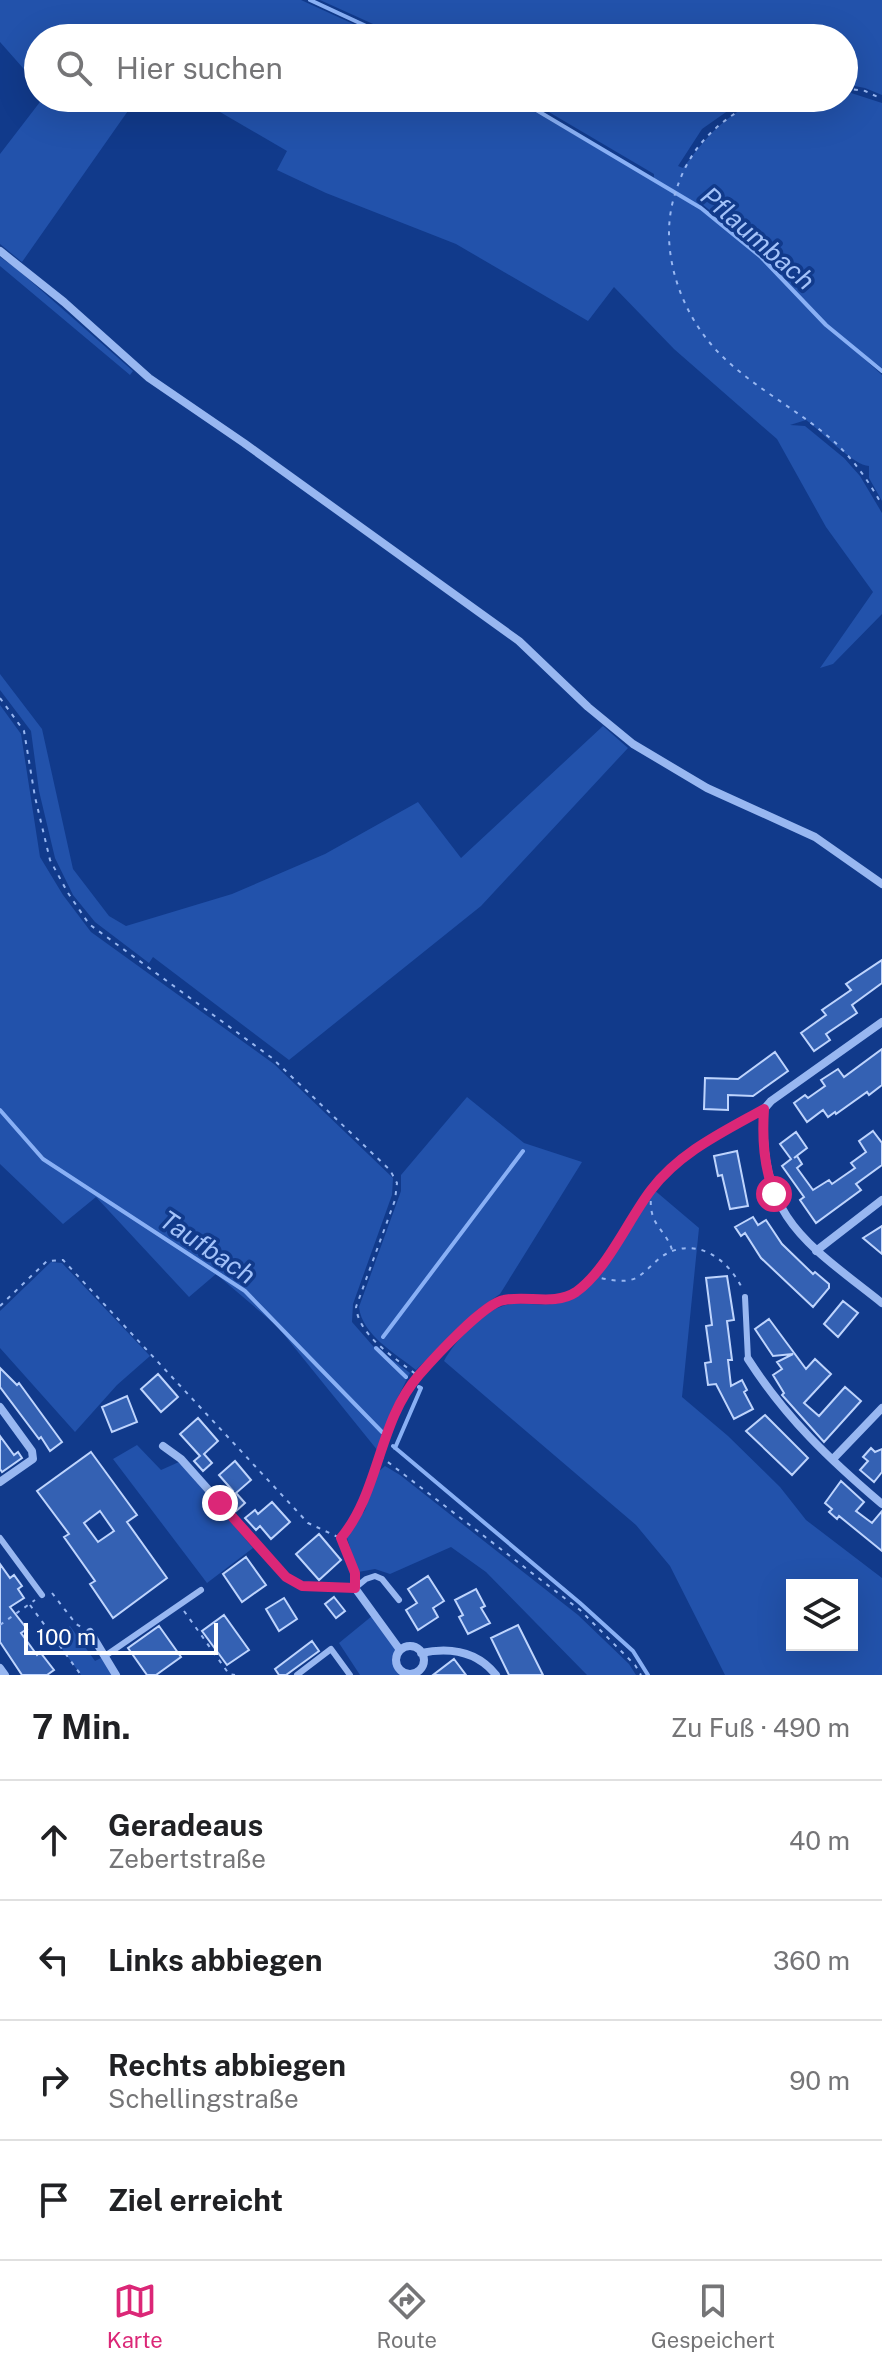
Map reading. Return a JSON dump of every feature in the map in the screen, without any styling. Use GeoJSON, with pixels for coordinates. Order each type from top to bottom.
{"type":"FeatureCollection","features":[{"type":"Feature","properties":{"kind":"street"},"geometry":{"type":"LineString","coordinates":[[0,251],[64,302],[149,378],[519,641],[588,707],[633,744],[707,788],[815,837],[882,884]]}},
{"type":"Feature","properties":{"kind":"street"},"geometry":{"type":"LineString","coordinates":[[882,1022],[771,1101],[764,1109],[762,1138],[766,1169],[774,1194],[791,1225],[816,1251],[882,1303]]}},
{"type":"Feature","properties":{"kind":"street"},"geometry":{"type":"LineString","coordinates":[[816,1251],[882,1200]]}},
{"type":"Feature","properties":{"kind":"street"},"geometry":{"type":"LineString","coordinates":[[748,1359],[799,1429],[882,1504]]}},
{"type":"Feature","properties":{"kind":"street"},"geometry":{"type":"LineString","coordinates":[[0,1407],[32,1451],[33,1459],[0,1482]]}},
{"type":"Feature","properties":{"kind":"street"},"geometry":{"type":"LineString","coordinates":[[833,1459],[882,1408]]}},
{"type":"Feature","properties":{"kind":"street"},"geometry":{"type":"LineString","coordinates":[[163,1446],[181,1459],[286,1577],[302,1586],[355,1588],[400,1650]]}},
{"type":"Feature","properties":{"kind":"street"},"geometry":{"type":"LineString","coordinates":[[90,1632],[116,1675]]}},
{"type":"Feature","properties":{"kind":"street"},"geometry":{"type":"LineString","coordinates":[[414,1647],[421,1653],[422,1667],[410,1675],[397,1667],[396,1658],[400,1650],[414,1647]]}},
{"type":"Feature","properties":{"kind":"street"},"geometry":{"type":"LineString","coordinates":[[421,1653],[457,1649],[489,1666],[496,1675]]}},
{"type":"Feature","properties":{"kind":"street"},"geometry":{"type":"LineString","coordinates":[[0,1668],[5,1675]]}},
{"type":"Feature","properties":{"kind":"lane"},"geometry":{"type":"LineString","coordinates":[[745,1297],[748,1359]]}},
{"type":"Feature","properties":{"kind":"lane"},"geometry":{"type":"LineString","coordinates":[[0,1538],[42,1595]]}},
{"type":"Feature","properties":{"kind":"lane"},"geometry":{"type":"LineString","coordinates":[[355,1588],[375,1576],[382,1579],[399,1600]]}},
{"type":"Feature","properties":{"kind":"lane"},"geometry":{"type":"LineString","coordinates":[[105,1656],[201,1590]]}},
{"type":"Feature","properties":{"kind":"lane"},"geometry":{"type":"LineString","coordinates":[[297,1675],[331,1649],[350,1675]]}},
{"type":"Feature","properties":{"kind":"path"},"geometry":{"type":"LineString","coordinates":[[858,90],[882,99]]}},
{"type":"Feature","properties":{"kind":"path"},"geometry":{"type":"LineString","coordinates":[[735,112],[703,140],[679,177],[669,215],[669,243],[678,286],[694,321],[722,357],[831,439],[855,463],[882,505]]}},
{"type":"Feature","properties":{"kind":"path"},"geometry":{"type":"LineString","coordinates":[[0,698],[24,731],[50,860],[89,924],[272,1058],[390,1170],[397,1183],[395,1200],[356,1307],[357,1318],[373,1339],[418,1376]]}},
{"type":"Feature","properties":{"kind":"path"},"geometry":{"type":"LineString","coordinates":[[341,1538],[359,1515],[396,1410],[418,1376],[488,1306],[503,1300],[565,1297],[581,1288],[651,1190],[673,1165],[764,1109]]}},
{"type":"Feature","properties":{"kind":"path"},"geometry":{"type":"LineString","coordinates":[[651,1190],[652,1213],[673,1251]]}},
{"type":"Feature","properties":{"kind":"path"},"geometry":{"type":"LineString","coordinates":[[592,1276],[617,1280],[635,1278],[664,1255],[693,1248],[719,1258],[740,1285],[745,1297]]}},
{"type":"Feature","properties":{"kind":"path"},"geometry":{"type":"LineString","coordinates":[[0,1306],[47,1261],[63,1260],[308,1523],[341,1538],[355,1573],[355,1588]]}},
{"type":"Feature","properties":{"kind":"path"},"geometry":{"type":"LineString","coordinates":[[380,1456],[580,1610],[635,1665],[641,1675]]}},
{"type":"Feature","properties":{"kind":"path"},"geometry":{"type":"LineString","coordinates":[[0,1625],[49,1589],[76,1624],[90,1632]]}},
{"type":"Feature","properties":{"kind":"path"},"geometry":{"type":"LineString","coordinates":[[29,1604],[81,1675]]}},
{"type":"Feature","properties":{"kind":"path"},"geometry":{"type":"LineString","coordinates":[[179,1605],[229,1674],[235,1675]]}},
{"type":"Feature","properties":{"kind":"shaded area"},"geometry":{"type":"Polygon","coordinates":[[[0,0],[301,0],[353,24],[24,24],[24,69],[0,42],[0,0]]]}},
{"type":"Feature","properties":{"kind":"shaded area"},"geometry":{"type":"Polygon","coordinates":[[[320,0],[882,0],[882,95],[858,87],[858,24],[373,24],[320,0]]]}},
{"type":"Feature","properties":{"kind":"shaded area"},"geometry":{"type":"Polygon","coordinates":[[[858,95],[882,103],[882,368],[839,336],[882,375],[882,501],[869,478],[869,466],[846,454],[806,420],[790,425],[805,426],[844,458],[860,476],[882,513],[882,614],[833,664],[820,668],[873,592],[826,527],[777,439],[674,349],[614,287],[588,321],[456,244],[326,193],[277,170],[287,151],[220,112],[535,112],[654,181],[654,174],[549,112],[726,112],[702,129],[678,166],[683,168],[730,117],[739,112],[858,112],[858,95]],[[702,204],[701,208],[760,258],[809,307],[763,254],[702,204]]]}},
{"type":"Feature","properties":{"kind":"shaded area"},"geometry":{"type":"Polygon","coordinates":[[[32,112],[127,112],[22,262],[0,244],[0,154],[32,112]]]}},
{"type":"Feature","properties":{"kind":"shaded area"},"geometry":{"type":"Polygon","coordinates":[[[0,257],[133,371],[130,375],[0,266],[0,257]]]}},
{"type":"Feature","properties":{"kind":"shaded area"},"geometry":{"type":"Polygon","coordinates":[[[0,674],[42,729],[73,869],[109,916],[126,926],[232,894],[325,854],[418,802],[461,858],[603,726],[628,748],[481,906],[289,1060],[153,957],[149,963],[95,922],[73,895],[55,858],[39,791],[31,731],[0,690],[0,674]]]}},
{"type":"Feature","properties":{"kind":"shaded area"},"geometry":{"type":"Polygon","coordinates":[[[0,705],[21,734],[40,857],[91,932],[274,1064],[393,1178],[392,1195],[353,1304],[352,1322],[380,1354],[410,1373],[390,1413],[378,1451],[277,1326],[216,1274],[189,1297],[96,1197],[63,1224],[0,1164],[0,705]]]}},
{"type":"Feature","properties":{"kind":"shaded area"},"geometry":{"type":"Polygon","coordinates":[[[467,1097],[524,1143],[582,1162],[500,1294],[477,1310],[416,1370],[373,1335],[361,1317],[359,1307],[401,1191],[401,1175],[467,1097]]]}},
{"type":"Feature","properties":{"kind":"shaded area"},"geometry":{"type":"Polygon","coordinates":[[[653,1189],[699,1228],[682,1397],[780,1487],[806,1520],[882,1578],[882,1675],[725,1675],[670,1566],[636,1525],[444,1361],[464,1334],[493,1310],[512,1304],[559,1303],[573,1298],[593,1279],[653,1189]]]}},
{"type":"Feature","properties":{"kind":"shaded area"},"geometry":{"type":"Polygon","coordinates":[[[51,1262],[62,1263],[150,1356],[117,1385],[75,1432],[0,1348],[0,1311],[51,1262]]]}},
{"type":"Feature","properties":{"kind":"shaded area"},"geometry":{"type":"Polygon","coordinates":[[[137,1445],[161,1470],[179,1462],[253,1548],[207,1583],[113,1459],[137,1445]]]}},
{"type":"Feature","properties":{"kind":"shaded area"},"geometry":{"type":"Polygon","coordinates":[[[385,1466],[578,1615],[629,1664],[636,1675],[587,1675],[486,1572],[451,1547],[390,1574],[375,1569],[358,1572],[347,1538],[365,1510],[377,1473],[385,1466]]]}},
{"type":"Feature","properties":{"kind":"shaded area"},"geometry":{"type":"Polygon","coordinates":[[[372,1616],[396,1649],[392,1658],[396,1671],[403,1675],[360,1675],[339,1643],[372,1616]]]}},
{"type":"Feature","properties":{"kind":"shaded area"},"geometry":{"type":"Polygon","coordinates":[[[70,1626],[95,1661],[105,1656],[116,1675],[81,1675],[54,1638],[70,1626]]]}},
{"type":"Feature","properties":{"kind":"building"},"geometry":{"type":"Polygon","coordinates":[[[882,960],[882,983],[852,1005],[857,1013],[826,1034],[830,1040],[814,1051],[801,1033],[826,1015],[822,1010],[851,990],[846,984],[882,960]]]}},
{"type":"Feature","properties":{"kind":"building"},"geometry":{"type":"Polygon","coordinates":[[[882,1049],[882,1085],[836,1114],[828,1117],[823,1110],[807,1122],[794,1103],[825,1086],[821,1080],[838,1069],[844,1077],[882,1049]]]}},
{"type":"Feature","properties":{"kind":"building"},"geometry":{"type":"Polygon","coordinates":[[[775,1052],[788,1071],[753,1096],[728,1095],[728,1110],[704,1109],[705,1078],[738,1079],[775,1052]]]}},
{"type":"Feature","properties":{"kind":"building"},"geometry":{"type":"Polygon","coordinates":[[[873,1131],[882,1143],[882,1165],[856,1184],[861,1190],[816,1223],[800,1200],[804,1197],[782,1166],[791,1159],[780,1144],[796,1132],[807,1148],[794,1158],[797,1156],[802,1164],[797,1168],[813,1190],[829,1180],[832,1184],[855,1168],[851,1163],[866,1152],[859,1141],[873,1131]]]}},
{"type":"Feature","properties":{"kind":"building"},"geometry":{"type":"Polygon","coordinates":[[[737,1151],[748,1206],[730,1209],[714,1156],[737,1151]]]}},
{"type":"Feature","properties":{"kind":"building"},"geometry":{"type":"Polygon","coordinates":[[[753,1217],[758,1225],[766,1220],[782,1244],[813,1274],[815,1272],[829,1284],[813,1307],[761,1258],[745,1233],[741,1236],[735,1227],[753,1217]]]}},
{"type":"Feature","properties":{"kind":"building"},"geometry":{"type":"Polygon","coordinates":[[[882,1226],[882,1254],[863,1238],[882,1226]]]}},
{"type":"Feature","properties":{"kind":"building"},"geometry":{"type":"Polygon","coordinates":[[[727,1276],[734,1320],[727,1321],[732,1360],[728,1360],[731,1386],[742,1380],[753,1409],[734,1419],[716,1384],[708,1385],[705,1363],[711,1362],[706,1326],[712,1325],[706,1278],[727,1276]]]}},
{"type":"Feature","properties":{"kind":"building"},"geometry":{"type":"Polygon","coordinates":[[[843,1301],[858,1313],[838,1337],[824,1324],[843,1301]]]}},
{"type":"Feature","properties":{"kind":"building"},"geometry":{"type":"Polygon","coordinates":[[[769,1319],[806,1369],[815,1359],[831,1374],[804,1403],[819,1416],[845,1387],[861,1401],[824,1442],[782,1395],[784,1393],[773,1375],[782,1369],[777,1362],[793,1354],[773,1356],[755,1329],[769,1319]]]}},
{"type":"Feature","properties":{"kind":"building"},"geometry":{"type":"Polygon","coordinates":[[[0,1368],[17,1385],[19,1383],[62,1442],[50,1451],[0,1387],[0,1368]]]}},
{"type":"Feature","properties":{"kind":"building"},"geometry":{"type":"Polygon","coordinates":[[[158,1374],[178,1397],[161,1412],[141,1389],[158,1374]]]}},
{"type":"Feature","properties":{"kind":"building"},"geometry":{"type":"Polygon","coordinates":[[[127,1396],[137,1422],[112,1432],[102,1407],[127,1396]]]}},
{"type":"Feature","properties":{"kind":"building"},"geometry":{"type":"Polygon","coordinates":[[[765,1415],[808,1458],[792,1475],[746,1431],[765,1415]]]}},
{"type":"Feature","properties":{"kind":"building"},"geometry":{"type":"Polygon","coordinates":[[[198,1418],[218,1441],[204,1454],[212,1463],[203,1471],[194,1461],[200,1456],[180,1434],[198,1418]]]}},
{"type":"Feature","properties":{"kind":"building"},"geometry":{"type":"Polygon","coordinates":[[[0,1436],[14,1455],[18,1452],[22,1458],[2,1472],[0,1469],[0,1436]]]}},
{"type":"Feature","properties":{"kind":"building"},"geometry":{"type":"Polygon","coordinates":[[[871,1448],[875,1452],[882,1449],[882,1472],[874,1482],[860,1470],[868,1461],[863,1457],[871,1448]]]}},
{"type":"Feature","properties":{"kind":"building"},"geometry":{"type":"Polygon","coordinates":[[[91,1452],[137,1515],[127,1522],[167,1578],[113,1618],[90,1584],[95,1581],[64,1537],[69,1534],[37,1491],[91,1452]],[[100,1511],[84,1523],[98,1542],[114,1531],[100,1511]]]}},
{"type":"Feature","properties":{"kind":"building"},"geometry":{"type":"Polygon","coordinates":[[[235,1461],[251,1480],[236,1493],[245,1503],[236,1511],[225,1498],[233,1491],[219,1475],[235,1461]]]}},
{"type":"Feature","properties":{"kind":"building"},"geometry":{"type":"Polygon","coordinates":[[[841,1481],[864,1502],[856,1511],[872,1523],[882,1511],[882,1551],[839,1516],[837,1519],[829,1512],[832,1509],[825,1503],[841,1481]]]}},
{"type":"Feature","properties":{"kind":"building"},"geometry":{"type":"Polygon","coordinates":[[[272,1502],[290,1522],[271,1539],[260,1526],[256,1530],[245,1518],[255,1510],[258,1514],[272,1502]]]}},
{"type":"Feature","properties":{"kind":"building"},"geometry":{"type":"Polygon","coordinates":[[[319,1534],[341,1560],[319,1580],[296,1554],[319,1534]]]}},
{"type":"Feature","properties":{"kind":"building"},"geometry":{"type":"Polygon","coordinates":[[[246,1557],[266,1585],[242,1602],[223,1574],[246,1557]]]}},
{"type":"Feature","properties":{"kind":"building"},"geometry":{"type":"Polygon","coordinates":[[[0,1564],[10,1578],[14,1575],[22,1586],[18,1589],[24,1598],[10,1607],[27,1629],[21,1633],[37,1655],[40,1652],[54,1670],[47,1675],[22,1675],[0,1642],[0,1564]]]}},
{"type":"Feature","properties":{"kind":"building"},"geometry":{"type":"Polygon","coordinates":[[[428,1576],[444,1601],[433,1608],[438,1617],[418,1630],[406,1610],[417,1603],[408,1589],[428,1576]]]}},
{"type":"Feature","properties":{"kind":"building"},"geometry":{"type":"Polygon","coordinates":[[[476,1589],[485,1606],[481,1608],[490,1623],[468,1634],[455,1600],[476,1589]]]}},
{"type":"Feature","properties":{"kind":"building"},"geometry":{"type":"Polygon","coordinates":[[[334,1597],[345,1611],[336,1618],[325,1604],[334,1597]]]}},
{"type":"Feature","properties":{"kind":"building"},"geometry":{"type":"Polygon","coordinates":[[[284,1598],[297,1619],[279,1631],[266,1609],[284,1598]]]}},
{"type":"Feature","properties":{"kind":"building"},"geometry":{"type":"Polygon","coordinates":[[[224,1615],[249,1650],[227,1665],[202,1631],[224,1615]]]}},
{"type":"Feature","properties":{"kind":"building"},"geometry":{"type":"Polygon","coordinates":[[[518,1625],[543,1675],[509,1675],[491,1638],[518,1625]]]}},
{"type":"Feature","properties":{"kind":"building"},"geometry":{"type":"Polygon","coordinates":[[[159,1626],[181,1657],[156,1675],[147,1675],[128,1648],[159,1626]]]}},
{"type":"Feature","properties":{"kind":"building"},"geometry":{"type":"Polygon","coordinates":[[[312,1641],[319,1651],[286,1675],[279,1675],[275,1669],[312,1641]]]}},
{"type":"Feature","properties":{"kind":"building"},"geometry":{"type":"Polygon","coordinates":[[[454,1659],[466,1675],[433,1675],[454,1659]]]}},
{"type":"Feature","properties":{"kind":"waterway","name":"Pflaumbach"},"geometry":{"type":"LineString","coordinates":[[310,0],[362,24]]}},
{"type":"Feature","properties":{"kind":"waterway","name":"Pflaumbach"},"geometry":{"type":"LineString","coordinates":[[540,112],[701,208],[761,257],[826,325],[882,371]]}},
{"type":"Feature","properties":{"kind":"waterway","name":"Taufbach"},"geometry":{"type":"LineString","coordinates":[[0,1110],[43,1159],[245,1291],[382,1432]]}},
{"type":"Feature","properties":{"kind":"waterway"},"geometry":{"type":"LineString","coordinates":[[383,1337],[523,1151]]}},
{"type":"Feature","properties":{"kind":"waterway"},"geometry":{"type":"LineString","coordinates":[[376,1348],[406,1377]]}},
{"type":"Feature","properties":{"kind":"waterway"},"geometry":{"type":"LineString","coordinates":[[395,1448],[419,1387]]}},
{"type":"Feature","properties":{"kind":"waterway","name":"Taufbach"},"geometry":{"type":"LineString","coordinates":[[393,1446],[580,1603],[633,1651],[648,1675]]}},
{"type":"Feature","properties":{"kind":"route"},"geometry":{"type":"LineString","coordinates":[[220,1503],[286,1577],[302,1586],[355,1588],[355,1573],[341,1538],[359,1515],[396,1410],[418,1376],[477,1316],[488,1306],[503,1300],[557,1299],[572,1295],[592,1276],[651,1190],[673,1165],[764,1109],[762,1138],[766,1169],[774,1194]]}}]}
